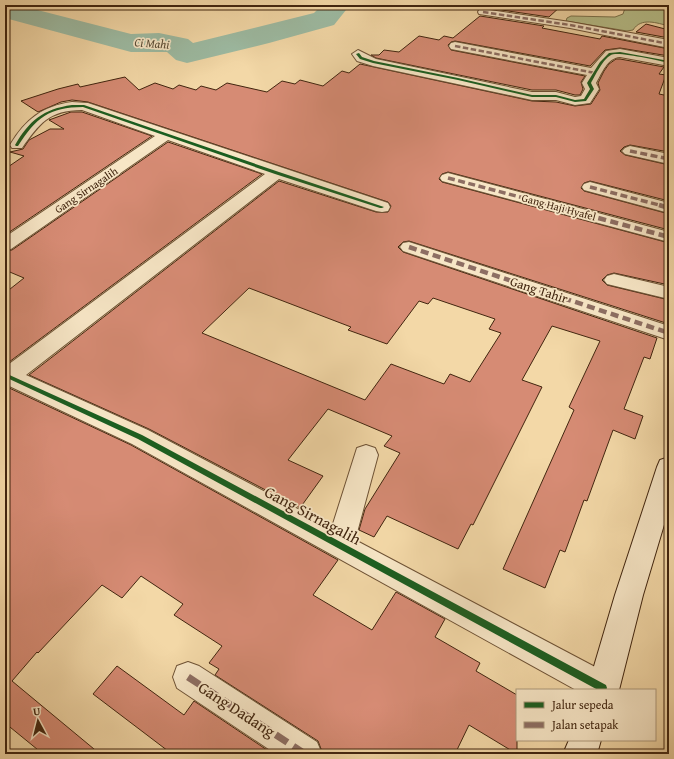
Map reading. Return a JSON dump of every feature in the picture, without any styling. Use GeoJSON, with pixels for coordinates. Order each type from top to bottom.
{"type":"FeatureCollection","features":[{"type":"Feature","properties":{"kind":"street"},"geometry":{"type":"LineString","coordinates":[[483,12],[570,25],[669,44]]}},
{"type":"Feature","properties":{"kind":"street"},"geometry":{"type":"LineString","coordinates":[[455,46],[595,73]]}},
{"type":"Feature","properties":{"kind":"street"},"geometry":{"type":"LineString","coordinates":[[358,54],[361,58],[373,62],[532,96],[556,96],[579,102],[585,100],[591,91],[589,83],[601,63],[612,53],[620,53],[669,62]]}},
{"type":"Feature","properties":{"kind":"street"},"geometry":{"type":"LineString","coordinates":[[17,145],[34,121],[43,114],[65,106],[83,106],[167,134],[277,174],[382,207]]}},
{"type":"Feature","properties":{"kind":"street","name":"Gang Sirnagalih"},"geometry":{"type":"LineString","coordinates":[[5,245],[167,134]]}},
{"type":"Feature","properties":{"kind":"street"},"geometry":{"type":"LineString","coordinates":[[630,151],[669,159]]}},
{"type":"Feature","properties":{"kind":"street"},"geometry":{"type":"LineString","coordinates":[[7,376],[277,174]]}},
{"type":"Feature","properties":{"kind":"street","name":"Gang Haji Hyafel"},"geometry":{"type":"LineString","coordinates":[[448,178],[669,237]]}},
{"type":"Feature","properties":{"kind":"street"},"geometry":{"type":"LineString","coordinates":[[590,187],[669,208]]}},
{"type":"Feature","properties":{"kind":"street","name":"Gang Tahir"},"geometry":{"type":"LineString","coordinates":[[409,247],[669,333]]}},
{"type":"Feature","properties":{"kind":"street"},"geometry":{"type":"LineString","coordinates":[[614,280],[669,293]]}},
{"type":"Feature","properties":{"kind":"street","name":"Gang Sirnagalih"},"geometry":{"type":"LineString","coordinates":[[7,376],[140,437],[340,544],[603,689]]}},
{"type":"Feature","properties":{"kind":"street"},"geometry":{"type":"LineString","coordinates":[[340,544],[366,455]]}},
{"type":"Feature","properties":{"kind":"street"},"geometry":{"type":"LineString","coordinates":[[603,689],[629,595],[669,467]]}},
{"type":"Feature","properties":{"kind":"street","name":"Gang Dadang"},"geometry":{"type":"LineString","coordinates":[[188,677],[305,754]]}},
{"type":"Feature","properties":{"kind":"green space"},"geometry":{"type":"Polygon","coordinates":[[[626,5],[669,6],[669,26],[645,22],[640,23],[633,30],[627,31],[566,21],[567,18],[571,16],[615,17],[623,14],[626,5]]]}},
{"type":"Feature","properties":{"kind":"building"},"geometry":{"type":"Polygon","coordinates":[[[492,5],[562,5],[549,17],[488,8],[492,5]]]}},
{"type":"Feature","properties":{"kind":"building"},"geometry":{"type":"Polygon","coordinates":[[[480,16],[544,26],[542,28],[600,39],[602,36],[669,49],[669,56],[620,48],[605,50],[590,66],[455,41],[448,45],[451,50],[585,76],[581,82],[583,89],[580,95],[575,95],[556,90],[532,90],[376,58],[371,55],[379,55],[384,50],[399,52],[419,36],[439,40],[444,36],[453,38],[480,16]]]}},
{"type":"Feature","properties":{"kind":"building"},"geometry":{"type":"Polygon","coordinates":[[[646,24],[669,30],[669,38],[636,32],[646,24]]]}},
{"type":"Feature","properties":{"kind":"building"},"geometry":{"type":"Polygon","coordinates":[[[616,59],[620,59],[664,67],[659,74],[666,75],[659,94],[669,96],[669,152],[630,145],[624,147],[620,151],[625,155],[669,165],[669,201],[590,181],[584,183],[581,188],[584,191],[669,214],[669,230],[448,172],[442,174],[439,179],[442,182],[669,243],[669,285],[614,273],[607,275],[602,280],[607,285],[669,300],[669,324],[409,241],[403,242],[398,247],[403,252],[657,338],[650,359],[644,357],[624,409],[643,416],[635,439],[613,430],[587,501],[584,500],[565,552],[560,550],[545,588],[503,569],[574,410],[569,407],[600,341],[552,326],[522,380],[542,387],[473,525],[471,524],[458,549],[387,516],[374,537],[359,530],[365,509],[400,453],[384,446],[392,436],[328,409],[288,460],[323,476],[300,508],[149,429],[29,375],[279,181],[376,212],[388,212],[391,206],[388,202],[88,102],[72,100],[61,102],[38,112],[21,101],[78,84],[80,87],[125,77],[139,90],[155,83],[173,89],[179,85],[196,90],[201,86],[216,90],[227,83],[267,92],[282,81],[295,84],[300,80],[323,86],[342,71],[349,73],[360,64],[532,101],[556,102],[575,106],[591,104],[600,90],[598,83],[609,64],[616,59]],[[249,288],[202,333],[365,400],[391,364],[444,384],[450,374],[470,382],[501,333],[489,329],[495,319],[433,298],[428,304],[419,301],[387,344],[348,330],[351,327],[249,288]]]}},
{"type":"Feature","properties":{"kind":"building"},"geometry":{"type":"Polygon","coordinates":[[[71,112],[82,112],[152,136],[5,235],[5,169],[24,156],[10,152],[23,149],[29,140],[50,129],[64,129],[49,120],[71,112]]]}},
{"type":"Feature","properties":{"kind":"building"},"geometry":{"type":"Polygon","coordinates":[[[168,142],[262,174],[5,365],[5,293],[24,278],[5,270],[5,251],[12,250],[168,142]]]}},
{"type":"Feature","properties":{"kind":"building"},"geometry":{"type":"Polygon","coordinates":[[[5,386],[131,445],[338,560],[313,595],[372,630],[396,592],[445,619],[435,637],[480,663],[476,671],[516,694],[517,754],[469,725],[455,754],[323,754],[318,741],[215,675],[219,669],[209,663],[222,646],[174,615],[183,604],[141,576],[122,598],[102,585],[38,653],[37,652],[12,681],[100,754],[43,754],[5,723],[5,386]]]}},
{"type":"Feature","properties":{"kind":"building"},"geometry":{"type":"Polygon","coordinates":[[[117,666],[184,715],[194,701],[273,754],[172,754],[93,694],[117,666]]]}},
{"type":"Feature","properties":{"kind":"waterway","name":"Ci Mahi"},"geometry":{"type":"LineString","coordinates":[[5,10],[131,43],[159,42],[177,45],[187,54],[259,37],[324,19],[337,5]]}},
{"type":"Feature","properties":{"kind":"marked path"},"geometry":{"type":"LineString","coordinates":[[483,12],[570,25],[669,44]]}},
{"type":"Feature","properties":{"kind":"marked path"},"geometry":{"type":"LineString","coordinates":[[455,46],[595,73]]}},
{"type":"Feature","properties":{"kind":"marked path"},"geometry":{"type":"LineString","coordinates":[[630,151],[669,159]]}},
{"type":"Feature","properties":{"kind":"marked path"},"geometry":{"type":"LineString","coordinates":[[448,178],[669,237]]}},
{"type":"Feature","properties":{"kind":"marked path"},"geometry":{"type":"LineString","coordinates":[[590,187],[669,208]]}},
{"type":"Feature","properties":{"kind":"marked path"},"geometry":{"type":"LineString","coordinates":[[409,247],[669,333]]}},
{"type":"Feature","properties":{"kind":"marked path"},"geometry":{"type":"LineString","coordinates":[[188,677],[305,754]]}},
{"type":"Feature","properties":{"kind":"cycle path"},"geometry":{"type":"LineString","coordinates":[[358,54],[361,58],[373,62],[532,96],[556,96],[575,101],[585,100],[592,89],[589,83],[601,63],[610,54],[620,53],[669,62]]}},
{"type":"Feature","properties":{"kind":"cycle path"},"geometry":{"type":"LineString","coordinates":[[17,145],[29,127],[36,120],[52,110],[62,107],[83,106],[277,173],[382,207]]}},
{"type":"Feature","properties":{"kind":"cycle path"},"geometry":{"type":"LineString","coordinates":[[5,375],[140,437],[603,688]]}}]}
